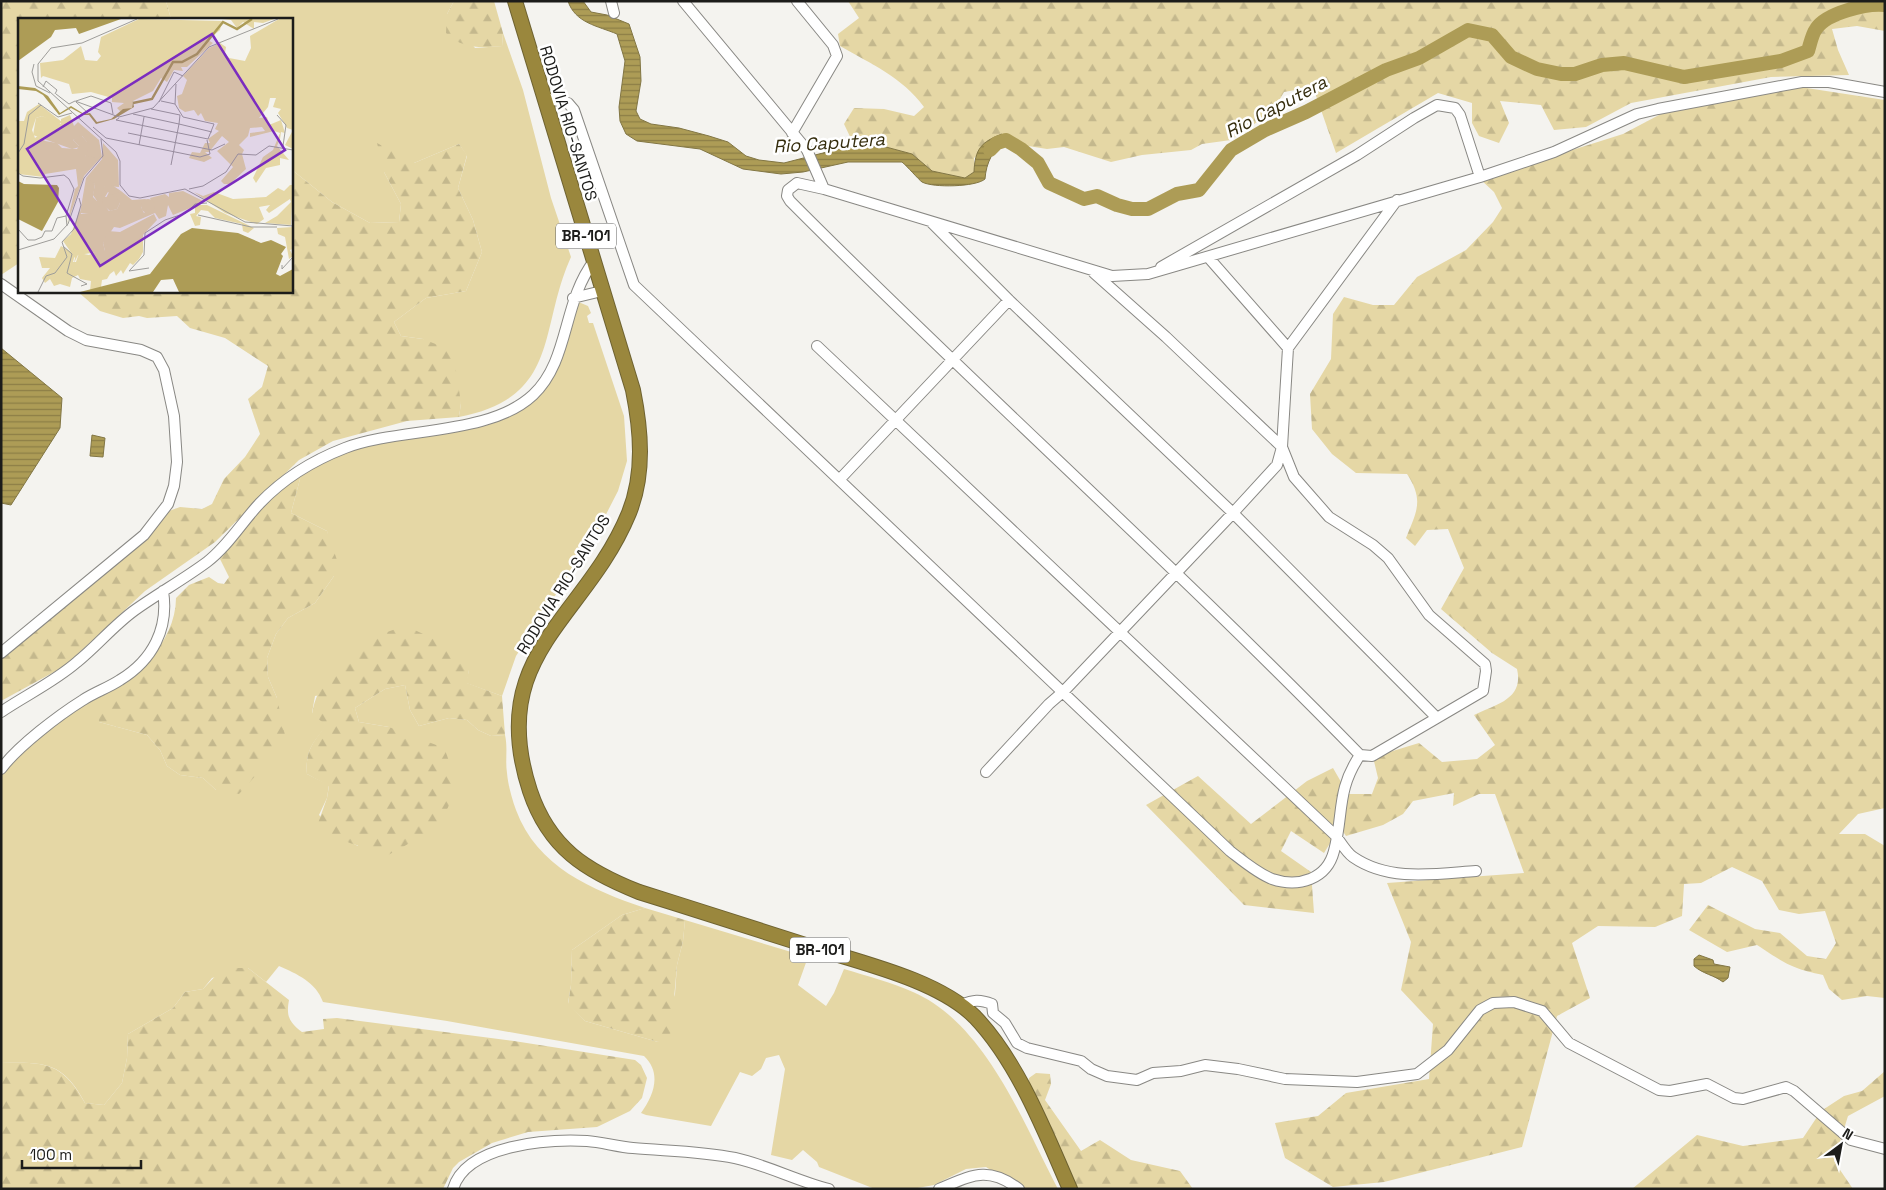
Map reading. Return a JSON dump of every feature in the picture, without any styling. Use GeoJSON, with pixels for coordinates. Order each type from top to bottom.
{"type":"FeatureCollection","features":[{"type":"Feature","properties":{"kind":"highway","name":"RODOVIA RIO-SANTOS"},"geometry":{"type":"LineString","coordinates":[[515,1],[633,390],[641,431],[640,456],[629,512],[596,569],[552,630],[532,665],[522,690],[518,717],[519,743],[523,770],[535,806],[554,837],[565,849],[576,860],[602,878],[639,892],[885,970],[936,991],[960,1005],[988,1032],[1003,1053],[1030,1102],[1070,1189]]}},
{"type":"Feature","properties":{"kind":"street"},"geometry":{"type":"LineString","coordinates":[[611,1],[614,13]]}},
{"type":"Feature","properties":{"kind":"street"},"geometry":{"type":"LineString","coordinates":[[683,1],[807,150],[824,189]]}},
{"type":"Feature","properties":{"kind":"street"},"geometry":{"type":"LineString","coordinates":[[792,133],[837,56],[833,45],[797,1]]}},
{"type":"Feature","properties":{"kind":"street"},"geometry":{"type":"LineString","coordinates":[[1092,271],[1166,337],[1282,447],[1294,477],[1310,498],[1329,517],[1373,545],[1388,558],[1442,629],[1474,653],[1485,664],[1486,677],[1483,691],[1372,756],[1360,755],[1258,650],[950,360],[790,201],[787,196],[788,190],[797,184],[824,189],[1112,276],[1148,274],[1480,177],[1554,152],[1637,114],[1802,82],[1829,82],[1885,92]]}},
{"type":"Feature","properties":{"kind":"street"},"geometry":{"type":"LineString","coordinates":[[545,98],[568,103],[574,110],[634,285],[1064,691],[1230,851],[1257,871],[1272,879],[1288,882],[1312,879],[1320,874],[1330,863],[1344,783],[1360,755]]}},
{"type":"Feature","properties":{"kind":"street"},"geometry":{"type":"LineString","coordinates":[[1148,274],[1357,155],[1437,106],[1454,108],[1460,115],[1480,177]]}},
{"type":"Feature","properties":{"kind":"street"},"geometry":{"type":"LineString","coordinates":[[986,772],[1233,513],[1277,464],[1282,447],[1288,348],[1397,200]]}},
{"type":"Feature","properties":{"kind":"street"},"geometry":{"type":"LineString","coordinates":[[930,221],[1008,300],[1233,513],[1437,718]]}},
{"type":"Feature","properties":{"kind":"street"},"geometry":{"type":"LineString","coordinates":[[1208,257],[1288,348]]}},
{"type":"Feature","properties":{"kind":"street"},"geometry":{"type":"LineString","coordinates":[[1,712],[60,675],[133,611],[209,561],[260,503],[289,477],[345,448],[370,441],[498,416],[526,400],[546,381],[553,368],[573,298],[585,273],[594,261]]}},
{"type":"Feature","properties":{"kind":"street"},"geometry":{"type":"LineString","coordinates":[[1,284],[68,331],[86,340],[141,350],[156,357],[164,370],[174,416],[177,454],[174,486],[168,504],[144,536],[1,653]]}},
{"type":"Feature","properties":{"kind":"street"},"geometry":{"type":"LineString","coordinates":[[573,298],[602,291]]}},
{"type":"Feature","properties":{"kind":"street"},"geometry":{"type":"LineString","coordinates":[[840,479],[894,419],[1008,300]]}},
{"type":"Feature","properties":{"kind":"street"},"geometry":{"type":"LineString","coordinates":[[817,346],[1336,836],[1352,857],[1386,873],[1435,874],[1476,871]]}},
{"type":"Feature","properties":{"kind":"street"},"geometry":{"type":"LineString","coordinates":[[1,768],[21,748],[70,709],[84,699],[120,681],[145,660],[155,646],[164,626],[166,608],[163,590]]}},
{"type":"Feature","properties":{"kind":"street"},"geometry":{"type":"LineString","coordinates":[[960,1005],[974,999],[981,999],[992,1004],[993,1013],[1005,1023],[1013,1038],[1027,1048],[1081,1061],[1091,1069],[1107,1076],[1137,1080],[1153,1073],[1181,1071],[1204,1065],[1238,1069],[1285,1079],[1357,1082],[1417,1074],[1448,1050],[1480,1010],[1493,1003],[1514,1002],[1542,1011],[1569,1043],[1659,1090],[1670,1091],[1708,1084],[1734,1098],[1743,1099],[1786,1087],[1794,1091],[1851,1140],[1885,1149]]}},
{"type":"Feature","properties":{"kind":"street"},"geometry":{"type":"LineString","coordinates":[[1003,1053],[1013,1038]]}},
{"type":"Feature","properties":{"kind":"street"},"geometry":{"type":"LineString","coordinates":[[453,1189],[462,1171],[471,1163],[488,1154],[517,1147],[564,1141],[690,1152],[736,1159],[829,1189]]}},
{"type":"Feature","properties":{"kind":"street"},"geometry":{"type":"LineString","coordinates":[[939,1189],[973,1175],[984,1174],[998,1176],[1019,1189]]}},
{"type":"Feature","properties":{"kind":"green space"},"geometry":{"type":"Polygon","coordinates":[[[1,1],[166,1],[171,18],[18,18],[18,264],[1,275],[1,1]]]}},
{"type":"Feature","properties":{"kind":"green space"},"geometry":{"type":"Polygon","coordinates":[[[166,1],[454,1],[447,14],[475,48],[502,46],[503,33],[523,90],[551,198],[571,257],[561,284],[541,357],[531,377],[515,394],[492,407],[459,417],[461,403],[423,339],[401,336],[394,322],[426,298],[466,291],[482,252],[473,220],[458,188],[467,156],[459,144],[414,163],[384,172],[401,204],[399,222],[370,223],[332,202],[292,170],[292,18],[171,18],[166,1]]]}},
{"type":"Feature","properties":{"kind":"green space"},"geometry":{"type":"Polygon","coordinates":[[[454,1],[494,1],[503,33],[502,46],[479,47],[465,45],[446,33],[447,14],[454,1]]]}},
{"type":"Feature","properties":{"kind":"green space"},"geometry":{"type":"Polygon","coordinates":[[[848,1],[1885,1],[1885,31],[1857,26],[1832,29],[1838,50],[1849,75],[1771,77],[1631,103],[1586,127],[1554,130],[1541,105],[1500,101],[1509,123],[1499,143],[1479,136],[1472,123],[1472,103],[1438,93],[1336,153],[1313,87],[1284,92],[1273,111],[1231,140],[1202,144],[1191,150],[1142,155],[1111,162],[1064,147],[1047,149],[1022,145],[1002,134],[974,158],[974,172],[965,178],[932,171],[912,154],[886,147],[854,145],[844,124],[854,108],[884,109],[914,116],[924,107],[896,79],[840,46],[838,34],[859,18],[848,1]]]}},
{"type":"Feature","properties":{"kind":"green space"},"geometry":{"type":"Polygon","coordinates":[[[1800,87],[1885,100],[1885,808],[1858,814],[1839,834],[1865,834],[1885,846],[1885,998],[1867,996],[1842,1000],[1829,989],[1823,975],[1802,970],[1788,964],[1757,945],[1727,952],[1689,930],[1708,905],[1755,929],[1780,933],[1807,956],[1826,959],[1836,943],[1825,911],[1799,914],[1779,910],[1762,881],[1732,867],[1701,883],[1684,884],[1682,916],[1655,927],[1598,926],[1572,943],[1590,998],[1557,1016],[1522,1147],[1384,1182],[1333,1187],[1285,1158],[1275,1123],[1318,1116],[1346,1093],[1429,1079],[1433,1024],[1401,990],[1411,942],[1387,883],[1524,873],[1495,794],[1479,794],[1453,806],[1454,793],[1413,801],[1403,814],[1383,825],[1346,836],[1340,827],[1324,853],[1291,831],[1281,851],[1311,872],[1314,913],[1244,905],[1146,805],[1198,776],[1251,824],[1307,781],[1333,768],[1348,794],[1372,794],[1378,778],[1373,757],[1419,743],[1442,762],[1477,759],[1495,745],[1474,715],[1500,704],[1513,694],[1518,679],[1517,669],[1492,653],[1441,609],[1464,568],[1448,529],[1427,530],[1415,546],[1406,538],[1417,506],[1416,491],[1407,474],[1356,473],[1332,454],[1312,429],[1310,394],[1331,359],[1333,314],[1344,297],[1373,305],[1394,305],[1417,277],[1466,250],[1493,222],[1502,208],[1494,192],[1480,179],[1623,134],[1676,106],[1800,87]]]}},
{"type":"Feature","properties":{"kind":"green space"},"geometry":{"type":"Polygon","coordinates":[[[377,143],[414,163],[459,144],[467,155],[458,188],[473,220],[482,252],[466,291],[426,298],[394,322],[401,336],[423,339],[453,351],[461,403],[459,417],[407,421],[333,441],[299,460],[215,542],[145,591],[65,666],[1,701],[1,655],[169,511],[180,507],[202,509],[212,504],[224,479],[245,457],[260,434],[248,399],[262,387],[268,366],[225,338],[190,328],[177,316],[123,318],[100,311],[78,292],[292,292],[292,170],[332,202],[370,223],[399,222],[401,204],[384,172],[377,143]]]}},
{"type":"Feature","properties":{"kind":"green space"},"geometry":{"type":"Polygon","coordinates":[[[576,301],[588,306],[591,313],[587,316],[589,323],[593,323],[624,416],[627,461],[618,491],[599,528],[516,656],[502,696],[466,683],[469,670],[315,696],[312,713],[327,725],[311,747],[307,759],[307,774],[329,785],[327,798],[319,815],[344,839],[358,846],[389,727],[359,722],[355,708],[385,689],[405,685],[410,710],[419,726],[449,718],[467,720],[478,730],[491,736],[505,735],[506,768],[512,797],[525,830],[538,847],[552,861],[586,884],[645,908],[622,915],[572,950],[571,985],[568,1003],[585,1021],[658,1042],[675,994],[677,965],[683,941],[685,920],[808,957],[798,985],[826,1006],[834,993],[844,969],[896,985],[913,992],[938,1007],[961,1026],[981,1050],[1016,1105],[1058,1189],[1020,1189],[986,1167],[966,1169],[934,1185],[912,1189],[875,1189],[819,1167],[817,1162],[803,1150],[792,1160],[771,1155],[785,1069],[779,1055],[766,1058],[761,1069],[752,1076],[740,1072],[711,1126],[646,1115],[641,1113],[652,1092],[654,1077],[650,1063],[644,1056],[447,1021],[323,1002],[311,984],[279,966],[266,982],[248,968],[212,978],[203,989],[185,992],[173,1008],[128,1034],[127,1058],[122,1083],[104,1105],[85,1103],[69,1079],[52,1067],[30,1063],[1,1063],[1,772],[8,762],[85,700],[118,686],[137,674],[119,691],[99,722],[147,735],[160,750],[167,766],[180,775],[203,778],[216,790],[277,698],[268,677],[267,658],[276,634],[288,618],[315,603],[334,576],[327,531],[291,513],[300,479],[306,471],[354,447],[508,417],[546,389],[576,301]]]}},
{"type":"Feature","properties":{"kind":"green space"},"geometry":{"type":"Polygon","coordinates":[[[306,471],[308,474],[300,479],[291,513],[327,531],[338,563],[334,576],[315,603],[288,618],[276,634],[267,658],[268,677],[277,698],[285,735],[269,761],[239,794],[216,790],[203,778],[180,775],[167,766],[160,750],[147,735],[99,722],[98,707],[137,673],[160,646],[174,615],[176,598],[189,585],[209,577],[218,583],[224,584],[229,577],[220,559],[262,504],[306,471]]]}},
{"type":"Feature","properties":{"kind":"green space"},"geometry":{"type":"Polygon","coordinates":[[[406,626],[462,652],[469,670],[467,683],[502,696],[505,735],[491,736],[478,730],[467,720],[449,718],[419,726],[410,710],[405,685],[385,689],[355,708],[359,722],[389,727],[444,748],[451,769],[453,787],[450,802],[444,815],[421,836],[388,855],[341,839],[317,826],[327,798],[329,786],[307,774],[307,759],[311,747],[326,725],[312,714],[319,692],[331,672],[356,647],[381,634],[406,626]]]}},
{"type":"Feature","properties":{"kind":"green space"},"geometry":{"type":"Polygon","coordinates":[[[645,908],[685,920],[683,941],[677,965],[671,1033],[658,1042],[585,1021],[568,1004],[571,985],[572,950],[622,915],[645,908]]]}},
{"type":"Feature","properties":{"kind":"green space"},"geometry":{"type":"Polygon","coordinates":[[[223,968],[248,968],[289,1000],[288,1015],[294,1025],[302,1032],[324,1029],[323,1019],[337,1018],[514,1041],[635,1060],[641,1065],[647,1078],[642,1098],[630,1111],[597,1127],[528,1132],[492,1143],[459,1162],[453,1168],[443,1189],[1,1189],[1,1063],[30,1063],[51,1067],[68,1079],[77,1089],[85,1103],[104,1105],[122,1083],[127,1058],[128,1034],[173,1008],[185,992],[203,989],[223,968]]]}},
{"type":"Feature","properties":{"kind":"green space"},"geometry":{"type":"Polygon","coordinates":[[[1885,1071],[1885,1096],[1848,1116],[1834,1161],[1853,1189],[1632,1189],[1697,1135],[1743,1146],[1803,1138],[1821,1111],[1844,1096],[1862,1091],[1885,1071]]]}},
{"type":"Feature","properties":{"kind":"green space"},"geometry":{"type":"Polygon","coordinates":[[[1036,1073],[1050,1074],[1051,1084],[1045,1100],[1081,1151],[1100,1140],[1131,1160],[1180,1171],[1193,1189],[1076,1189],[1027,1091],[1029,1078],[1036,1073]]]}},
{"type":"Feature","properties":{"kind":"shaded area"},"geometry":{"type":"Polygon","coordinates":[[[568,1],[583,1],[591,12],[607,15],[629,24],[640,57],[641,81],[636,111],[640,119],[651,124],[679,128],[728,142],[746,156],[759,160],[784,163],[854,145],[886,147],[912,154],[932,171],[965,178],[974,172],[976,157],[984,143],[1002,134],[1006,140],[991,157],[985,179],[973,184],[944,186],[922,182],[902,162],[848,162],[803,172],[781,174],[743,169],[700,149],[637,141],[626,134],[620,121],[619,107],[625,61],[617,34],[582,19],[571,8],[568,1]]]}},
{"type":"Feature","properties":{"kind":"shaded area"},"geometry":{"type":"Polygon","coordinates":[[[1,348],[62,398],[60,428],[11,505],[1,503],[1,348]]]}},
{"type":"Feature","properties":{"kind":"shaded area"},"geometry":{"type":"Polygon","coordinates":[[[92,435],[105,438],[103,457],[90,456],[92,435]]]}},
{"type":"Feature","properties":{"kind":"shaded area"},"geometry":{"type":"Polygon","coordinates":[[[1699,955],[1713,960],[1714,964],[1730,967],[1728,978],[1723,982],[1694,966],[1694,959],[1699,955]]]}},
{"type":"Feature","properties":{"kind":"waterway","name":"Rio Caputera"},"geometry":{"type":"LineString","coordinates":[[990,150],[997,143],[1006,140],[1038,163],[1049,183],[1084,199],[1097,196],[1132,209],[1148,209],[1177,194],[1199,190],[1231,150],[1265,130],[1306,112],[1386,70],[1419,58],[1468,30],[1492,35],[1511,57],[1537,69],[1561,74],[1575,74],[1602,65],[1624,63],[1684,77],[1781,61],[1808,51],[1815,31],[1828,18],[1858,7],[1885,5]]}}]}
